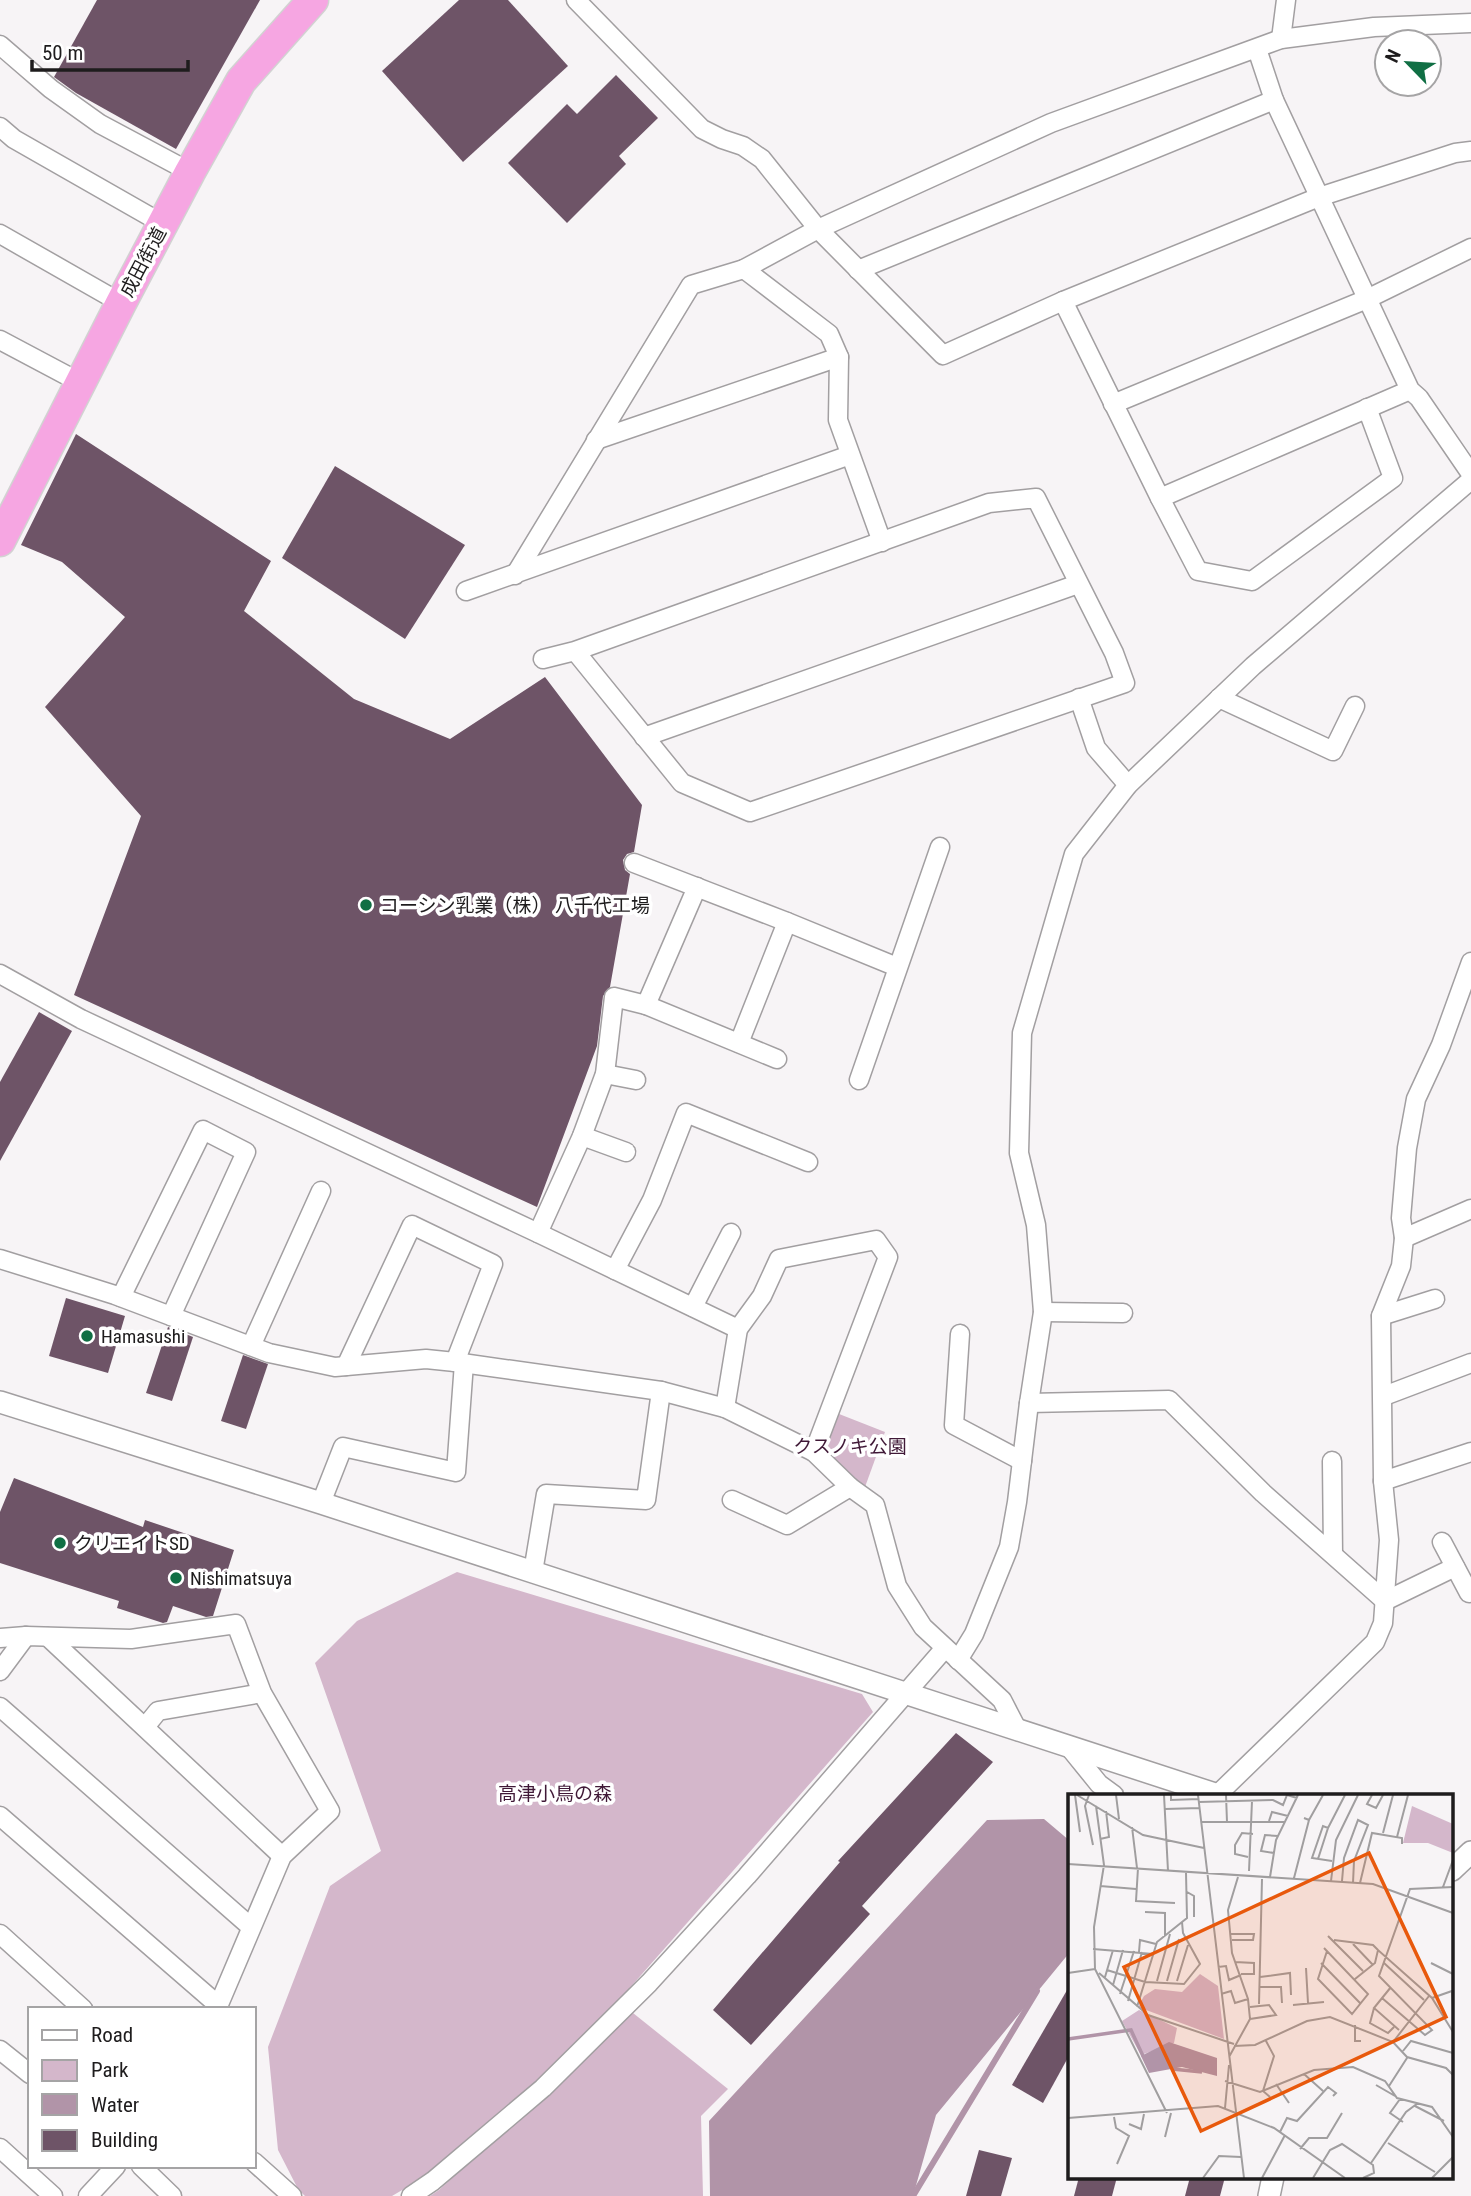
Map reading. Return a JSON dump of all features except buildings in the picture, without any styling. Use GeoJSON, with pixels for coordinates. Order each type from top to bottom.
{"type":"FeatureCollection","features":[{"type":"Feature","properties":{"kind":"highway","name":"成田街道"},"geometry":{"type":"LineString","coordinates":[[0,541],[121,303],[241,81],[313,0]]}},
{"type":"Feature","properties":{"kind":"street"},"geometry":{"type":"LineString","coordinates":[[576,0],[702,129],[743,146],[762,159],[818,229],[943,355],[1063,301],[1319,197],[1455,153],[1471,151]]}},
{"type":"Feature","properties":{"kind":"street"},"geometry":{"type":"LineString","coordinates":[[1281,39],[1286,0]]}},
{"type":"Feature","properties":{"kind":"street"},"geometry":{"type":"LineString","coordinates":[[516,575],[691,285],[744,269],[818,229],[1051,123],[1281,39],[1374,27],[1471,23]]}},
{"type":"Feature","properties":{"kind":"street"},"geometry":{"type":"LineString","coordinates":[[0,45],[51,89],[100,124],[190,172]]}},
{"type":"Feature","properties":{"kind":"street"},"geometry":{"type":"LineString","coordinates":[[1257,48],[1273,100],[1410,390],[1419,398],[1471,474]]}},
{"type":"Feature","properties":{"kind":"street"},"geometry":{"type":"LineString","coordinates":[[858,270],[1273,100]]}},
{"type":"Feature","properties":{"kind":"street"},"geometry":{"type":"LineString","coordinates":[[0,127],[14,139],[163,223]]}},
{"type":"Feature","properties":{"kind":"street"},"geometry":{"type":"LineString","coordinates":[[0,234],[121,303]]}},
{"type":"Feature","properties":{"kind":"street"},"geometry":{"type":"LineString","coordinates":[[1113,404],[1367,299],[1471,247]]}},
{"type":"Feature","properties":{"kind":"street"},"geometry":{"type":"LineString","coordinates":[[744,269],[829,334],[839,357],[838,420],[882,542]]}},
{"type":"Feature","properties":{"kind":"street"},"geometry":{"type":"LineString","coordinates":[[1063,301],[1198,571],[1252,581],[1393,478],[1367,408]]}},
{"type":"Feature","properties":{"kind":"street"},"geometry":{"type":"LineString","coordinates":[[0,340],[81,383]]}},
{"type":"Feature","properties":{"kind":"street"},"geometry":{"type":"LineString","coordinates":[[596,440],[839,357]]}},
{"type":"Feature","properties":{"kind":"street"},"geometry":{"type":"LineString","coordinates":[[1160,498],[1410,390]]}},
{"type":"Feature","properties":{"kind":"street"},"geometry":{"type":"LineString","coordinates":[[466,591],[850,455]]}},
{"type":"Feature","properties":{"kind":"street"},"geometry":{"type":"LineString","coordinates":[[411,2196],[433,2181],[543,2088],[649,1983],[907,1694],[974,1633],[1009,1547],[1044,1312],[1036,1225],[1019,1153],[1022,1033],[1074,853],[1128,785],[1252,666],[1471,480]]}},
{"type":"Feature","properties":{"kind":"street"},"geometry":{"type":"LineString","coordinates":[[543,659],[989,503],[1036,498],[1114,653],[1125,683],[750,812],[682,783],[575,650]]}},
{"type":"Feature","properties":{"kind":"street"},"geometry":{"type":"LineString","coordinates":[[644,737],[1078,584]]}},
{"type":"Feature","properties":{"kind":"street"},"geometry":{"type":"LineString","coordinates":[[1079,698],[1096,748],[1128,785]]}},
{"type":"Feature","properties":{"kind":"street"},"geometry":{"type":"LineString","coordinates":[[1219,698],[1333,751],[1355,706]]}},
{"type":"Feature","properties":{"kind":"street"},"geometry":{"type":"LineString","coordinates":[[859,1080],[940,847]]}},
{"type":"Feature","properties":{"kind":"street"},"geometry":{"type":"LineString","coordinates":[[634,863],[897,967]]}},
{"type":"Feature","properties":{"kind":"street"},"geometry":{"type":"LineString","coordinates":[[646,1005],[697,887]]}},
{"type":"Feature","properties":{"kind":"street"},"geometry":{"type":"LineString","coordinates":[[739,1043],[788,922]]}},
{"type":"Feature","properties":{"kind":"street"},"geometry":{"type":"LineString","coordinates":[[1218,1794],[1374,1642],[1383,1623],[1390,1540],[1383,1481],[1381,1316],[1401,1266],[1404,1238],[1401,1218],[1407,1148],[1416,1099],[1441,1045],[1471,962]]}},
{"type":"Feature","properties":{"kind":"street"},"geometry":{"type":"LineString","coordinates":[[0,974],[81,1019],[738,1329]]}},
{"type":"Feature","properties":{"kind":"street"},"geometry":{"type":"LineString","coordinates":[[538,1233],[582,1136],[605,1074],[614,998],[646,1005],[777,1059]]}},
{"type":"Feature","properties":{"kind":"street"},"geometry":{"type":"LineString","coordinates":[[605,1074],[636,1080]]}},
{"type":"Feature","properties":{"kind":"street"},"geometry":{"type":"LineString","coordinates":[[615,1270],[652,1200],[685,1113],[808,1162]]}},
{"type":"Feature","properties":{"kind":"street"},"geometry":{"type":"LineString","coordinates":[[121,1297],[203,1130],[246,1152],[172,1316]]}},
{"type":"Feature","properties":{"kind":"street"},"geometry":{"type":"LineString","coordinates":[[582,1136],[626,1152]]}},
{"type":"Feature","properties":{"kind":"street"},"geometry":{"type":"LineString","coordinates":[[251,1346],[321,1191]]}},
{"type":"Feature","properties":{"kind":"street"},"geometry":{"type":"LineString","coordinates":[[1404,1238],[1471,1209]]}},
{"type":"Feature","properties":{"kind":"street"},"geometry":{"type":"LineString","coordinates":[[321,1503],[344,1447],[456,1472],[460,1362],[494,1264],[412,1225],[346,1366]]}},
{"type":"Feature","properties":{"kind":"street"},"geometry":{"type":"LineString","coordinates":[[693,1307],[731,1233]]}},
{"type":"Feature","properties":{"kind":"street"},"geometry":{"type":"LineString","coordinates":[[725,1408],[738,1329],[762,1296],[779,1259],[876,1240],[888,1257],[814,1452]]}},
{"type":"Feature","properties":{"kind":"street"},"geometry":{"type":"LineString","coordinates":[[0,1259],[121,1297],[269,1353],[335,1367],[426,1359],[460,1362],[662,1391],[725,1408],[814,1452],[850,1487],[875,1506],[897,1586],[923,1627],[1002,1700],[1018,1731]]}},
{"type":"Feature","properties":{"kind":"street"},"geometry":{"type":"LineString","coordinates":[[1381,1316],[1435,1299]]}},
{"type":"Feature","properties":{"kind":"street"},"geometry":{"type":"LineString","coordinates":[[1044,1312],[1124,1313]]}},
{"type":"Feature","properties":{"kind":"street"},"geometry":{"type":"LineString","coordinates":[[960,1334],[954,1425],[1022,1461]]}},
{"type":"Feature","properties":{"kind":"street"},"geometry":{"type":"LineString","coordinates":[[1384,1396],[1471,1363]]}},
{"type":"Feature","properties":{"kind":"street"},"geometry":{"type":"LineString","coordinates":[[533,1572],[546,1494],[646,1500],[662,1391]]}},
{"type":"Feature","properties":{"kind":"street"},"geometry":{"type":"LineString","coordinates":[[1029,1403],[1169,1400],[1263,1493],[1385,1601]]}},
{"type":"Feature","properties":{"kind":"street"},"geometry":{"type":"LineString","coordinates":[[0,1402],[321,1503],[1214,1794]]}},
{"type":"Feature","properties":{"kind":"street"},"geometry":{"type":"LineString","coordinates":[[1383,1481],[1471,1452]]}},
{"type":"Feature","properties":{"kind":"street"},"geometry":{"type":"LineString","coordinates":[[1332,1461],[1332,1554]]}},
{"type":"Feature","properties":{"kind":"street"},"geometry":{"type":"LineString","coordinates":[[732,1500],[787,1525],[850,1487]]}},
{"type":"Feature","properties":{"kind":"street"},"geometry":{"type":"LineString","coordinates":[[1442,1542],[1469,1593]]}},
{"type":"Feature","properties":{"kind":"street"},"geometry":{"type":"LineString","coordinates":[[1385,1601],[1455,1567]]}},
{"type":"Feature","properties":{"kind":"street"},"geometry":{"type":"LineString","coordinates":[[0,1638],[26,1636],[131,1639],[236,1624],[262,1693],[330,1811],[282,1856],[218,2007],[0,1816]]}},
{"type":"Feature","properties":{"kind":"street"},"geometry":{"type":"LineString","coordinates":[[0,1671],[26,1636]]}},
{"type":"Feature","properties":{"kind":"street"},"geometry":{"type":"LineString","coordinates":[[48,1637],[282,1856]]}},
{"type":"Feature","properties":{"kind":"street"},"geometry":{"type":"LineString","coordinates":[[145,1727],[158,1711],[262,1693]]}},
{"type":"Feature","properties":{"kind":"street"},"geometry":{"type":"LineString","coordinates":[[0,1707],[251,1927]]}},
{"type":"Feature","properties":{"kind":"street"},"geometry":{"type":"LineString","coordinates":[[1069,1747],[1099,1784],[1113,1794]]}},
{"type":"Feature","properties":{"kind":"street"},"geometry":{"type":"LineString","coordinates":[[1454,1868],[1471,1852]]}},
{"type":"Feature","properties":{"kind":"street"},"geometry":{"type":"LineString","coordinates":[[1454,1871],[1471,1877]]}},
{"type":"Feature","properties":{"kind":"street"},"geometry":{"type":"LineString","coordinates":[[0,1936],[81,2007]]}},
{"type":"Feature","properties":{"kind":"street"},"geometry":{"type":"LineString","coordinates":[[0,2050],[28,2072]]}},
{"type":"Feature","properties":{"kind":"street"},"geometry":{"type":"LineString","coordinates":[[0,2148],[53,2196]]}},
{"type":"Feature","properties":{"kind":"street"},"geometry":{"type":"LineString","coordinates":[[256,2164],[292,2196]]}},
{"type":"Feature","properties":{"kind":"street"},"geometry":{"type":"LineString","coordinates":[[88,2196],[114,2168]]}},
{"type":"Feature","properties":{"kind":"street"},"geometry":{"type":"LineString","coordinates":[[143,2168],[172,2196]]}},
{"type":"Feature","properties":{"kind":"street"},"geometry":{"type":"LineString","coordinates":[[1269,2196],[1273,2178]]}},
{"type":"Feature","properties":{"kind":"green space","name":"クスノキ公園"},"geometry":{"type":"Polygon","coordinates":[[[834,1412],[885,1432],[865,1487],[851,1481],[818,1451],[834,1412]]]}},
{"type":"Feature","properties":{"kind":"green space","name":"高津小鳥の森"},"geometry":{"type":"Polygon","coordinates":[[[457,1572],[862,1694],[873,1712],[575,2050],[421,2179],[392,2196],[305,2196],[298,2189],[278,2150],[268,2047],[330,1886],[381,1851],[315,1663],[357,1621],[457,1572]]]}},
{"type":"Feature","properties":{"kind":"green space"},"geometry":{"type":"Polygon","coordinates":[[[633,2013],[728,2089],[701,2116],[703,2196],[430,2196],[439,2190],[633,2013]]]}},
{"type":"Feature","properties":{"kind":"water"},"geometry":{"type":"Polygon","coordinates":[[[1044,1819],[1068,1839],[1068,1954],[936,2115],[913,2196],[710,2196],[709,2121],[987,1820],[1044,1819]]]}},
{"type":"Feature","properties":{"kind":"waterway"},"geometry":{"type":"LineString","coordinates":[[913,2196],[1037,1991]]}},
{"type":"Feature","properties":{"kind":"place","name":"コーシン乳業（株） 八千代工場"},"geometry":{"type":"Point","coordinates":[366,905]}},
{"type":"Feature","properties":{"kind":"place","name":"Hamasushi"},"geometry":{"type":"Point","coordinates":[87,1336]}},
{"type":"Feature","properties":{"kind":"place","name":"クリエイトSD"},"geometry":{"type":"Point","coordinates":[60,1543]}},
{"type":"Feature","properties":{"kind":"place","name":"Nishimatsuya"},"geometry":{"type":"Point","coordinates":[176,1578]}}]}
